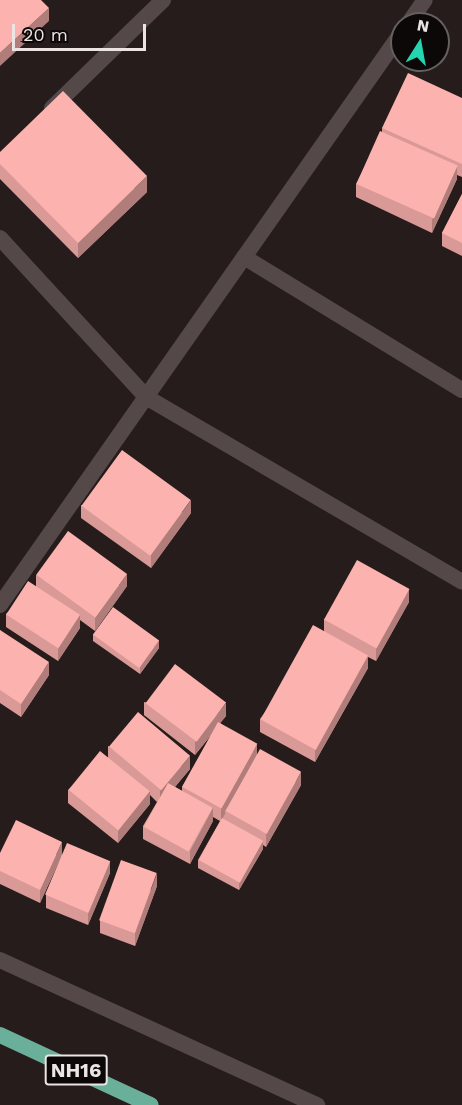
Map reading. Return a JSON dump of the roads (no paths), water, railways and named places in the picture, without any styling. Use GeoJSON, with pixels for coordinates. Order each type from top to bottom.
{"type":"FeatureCollection","features":[{"type":"Feature","properties":{"kind":"highway","name":"NH16"},"geometry":{"type":"LineString","coordinates":[[0,1035],[151,1105]]}},
{"type":"Feature","properties":{"kind":"street"},"geometry":{"type":"LineString","coordinates":[[43,116],[163,0]]}},
{"type":"Feature","properties":{"kind":"street"},"geometry":{"type":"LineString","coordinates":[[0,605],[390,49]]}},
{"type":"Feature","properties":{"kind":"street"},"geometry":{"type":"LineString","coordinates":[[0,238],[146,397],[462,582]]}},
{"type":"Feature","properties":{"kind":"street"},"geometry":{"type":"LineString","coordinates":[[244,257],[462,390]]}},
{"type":"Feature","properties":{"kind":"street"},"geometry":{"type":"LineString","coordinates":[[0,960],[317,1105]]}}]}
